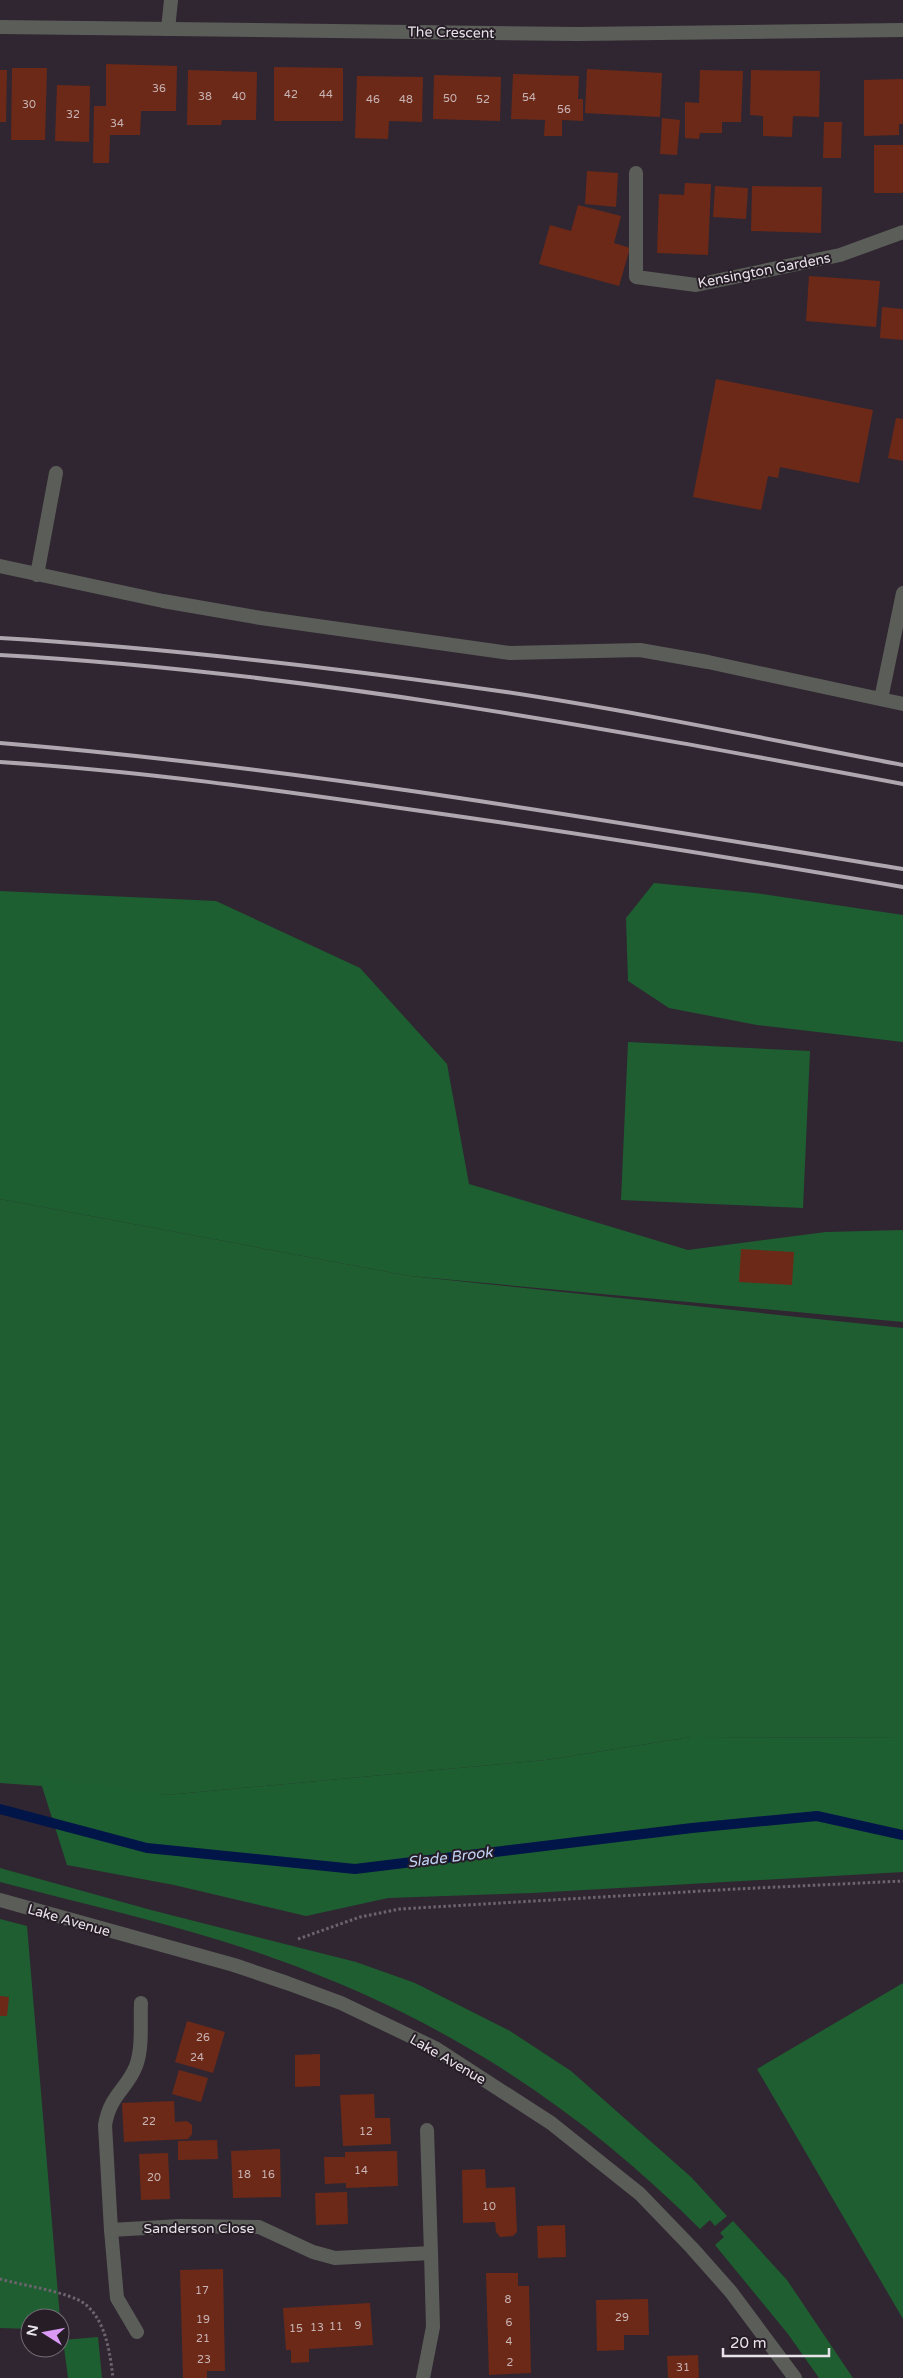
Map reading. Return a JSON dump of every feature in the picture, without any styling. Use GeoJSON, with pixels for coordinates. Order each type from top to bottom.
{"type":"FeatureCollection","features":[{"type":"Feature","properties":{"kind":"street"},"geometry":{"type":"LineString","coordinates":[[168,29],[171,0]]}},
{"type":"Feature","properties":{"kind":"street","name":"The Crescent"},"geometry":{"type":"LineString","coordinates":[[0,27],[577,34],[903,30]]}},
{"type":"Feature","properties":{"kind":"street","name":"Kensington Gardens"},"geometry":{"type":"LineString","coordinates":[[636,172],[636,277],[696,285],[840,254],[903,232]]}},
{"type":"Feature","properties":{"kind":"street"},"geometry":{"type":"LineString","coordinates":[[37,575],[56,473]]}},
{"type":"Feature","properties":{"kind":"street"},"geometry":{"type":"LineString","coordinates":[[0,566],[163,601],[261,618],[510,653],[640,650],[708,662],[903,704]]}},
{"type":"Feature","properties":{"kind":"street"},"geometry":{"type":"LineString","coordinates":[[881,699],[903,593]]}},
{"type":"Feature","properties":{"kind":"street","name":"Lake Avenue"},"geometry":{"type":"LineString","coordinates":[[0,1900],[234,1965],[288,1983],[341,2004],[435,2048],[551,2123],[640,2194],[731,2292],[795,2378]]}},
{"type":"Feature","properties":{"kind":"street"},"geometry":{"type":"LineString","coordinates":[[137,2332],[117,2298],[105,2125],[107,2112],[115,2095],[135,2068],[138,2058],[141,2003]]}},
{"type":"Feature","properties":{"kind":"street"},"geometry":{"type":"LineString","coordinates":[[423,2378],[433,2327],[427,2130]]}},
{"type":"Feature","properties":{"kind":"street","name":"Sanderson Close"},"geometry":{"type":"LineString","coordinates":[[111,2230],[180,2226],[259,2227],[313,2252],[335,2258],[430,2253]]}},
{"type":"Feature","properties":{"kind":"path"},"geometry":{"type":"LineString","coordinates":[[298,1938],[360,1917],[400,1909],[903,1881]]}},
{"type":"Feature","properties":{"kind":"path"},"geometry":{"type":"LineString","coordinates":[[0,2279],[61,2295],[85,2304],[105,2334],[113,2378]]}},
{"type":"Feature","properties":{"kind":"green space"},"geometry":{"type":"Polygon","coordinates":[[[654,883],[755,893],[903,915],[903,1042],[757,1025],[669,1008],[628,981],[626,918],[654,883]]]}},
{"type":"Feature","properties":{"kind":"green space"},"geometry":{"type":"Polygon","coordinates":[[[0,891],[216,901],[360,968],[447,1064],[469,1184],[688,1250],[826,1232],[903,1230],[903,1322],[410,1276],[0,1199],[0,891]]]}},
{"type":"Feature","properties":{"kind":"green space"},"geometry":{"type":"Polygon","coordinates":[[[628,1042],[810,1051],[803,1208],[621,1200],[628,1042]]]}},
{"type":"Feature","properties":{"kind":"green space"},"geometry":{"type":"Polygon","coordinates":[[[0,1199],[410,1276],[903,1328],[903,1738],[691,1737],[546,1760],[166,1795],[0,1783],[0,1199]]]}},
{"type":"Feature","properties":{"kind":"green space"},"geometry":{"type":"Polygon","coordinates":[[[691,1737],[903,1738],[903,1872],[532,1893],[388,1898],[306,1916],[174,1885],[67,1865],[39,1777],[166,1795],[546,1760],[691,1737]]]}},
{"type":"Feature","properties":{"kind":"green space"},"geometry":{"type":"Polygon","coordinates":[[[0,1868],[151,1910],[356,1962],[415,1983],[510,2031],[571,2071],[691,2177],[727,2216],[715,2226],[710,2220],[700,2229],[605,2142],[554,2104],[502,2069],[392,2007],[334,1981],[206,1936],[0,1882],[0,1868]]]}},
{"type":"Feature","properties":{"kind":"green space"},"geometry":{"type":"Polygon","coordinates":[[[0,1919],[27,1926],[59,2308],[20,2308],[20,2329],[0,2328],[0,1919]]]}},
{"type":"Feature","properties":{"kind":"green space"},"geometry":{"type":"Polygon","coordinates":[[[903,1983],[903,2319],[757,2069],[903,1983]]]}},
{"type":"Feature","properties":{"kind":"green space"},"geometry":{"type":"Polygon","coordinates":[[[733,2221],[787,2280],[853,2378],[819,2378],[788,2334],[715,2245],[724,2237],[720,2233],[733,2221]]]}},
{"type":"Feature","properties":{"kind":"green space"},"geometry":{"type":"Polygon","coordinates":[[[98,2337],[102,2378],[68,2378],[65,2358],[70,2358],[70,2339],[98,2337]]]}},
{"type":"Feature","properties":{"kind":"building"},"geometry":{"type":"Polygon","coordinates":[[[106,64],[177,66],[176,111],[141,111],[140,135],[110,135],[109,163],[93,163],[94,106],[106,106],[106,64]]]}},
{"type":"Feature","properties":{"kind":"building"},"geometry":{"type":"Polygon","coordinates":[[[274,67],[343,68],[343,121],[274,121],[274,67]]]}},
{"type":"Feature","properties":{"kind":"building"},"geometry":{"type":"Polygon","coordinates":[[[12,68],[47,68],[45,140],[11,140],[12,68]]]}},
{"type":"Feature","properties":{"kind":"building"},"geometry":{"type":"Polygon","coordinates":[[[587,69],[662,73],[660,117],[585,113],[587,69]]]}},
{"type":"Feature","properties":{"kind":"building"},"geometry":{"type":"Polygon","coordinates":[[[0,70],[7,70],[6,122],[0,122],[0,70]]]}},
{"type":"Feature","properties":{"kind":"building"},"geometry":{"type":"Polygon","coordinates":[[[188,70],[257,72],[256,120],[222,120],[221,125],[187,125],[188,70]]]}},
{"type":"Feature","properties":{"kind":"building"},"geometry":{"type":"Polygon","coordinates":[[[700,70],[743,71],[741,122],[722,122],[722,133],[700,133],[699,139],[685,138],[685,102],[699,103],[700,70]]]}},
{"type":"Feature","properties":{"kind":"building"},"geometry":{"type":"Polygon","coordinates":[[[751,70],[820,71],[819,117],[793,116],[792,137],[763,136],[763,116],[750,115],[751,70]]]}},
{"type":"Feature","properties":{"kind":"building"},"geometry":{"type":"Polygon","coordinates":[[[513,74],[579,76],[578,99],[583,99],[583,121],[562,120],[562,136],[544,136],[545,120],[511,119],[513,74]]]}},
{"type":"Feature","properties":{"kind":"building"},"geometry":{"type":"Polygon","coordinates":[[[434,75],[501,77],[500,121],[433,119],[434,75]]]}},
{"type":"Feature","properties":{"kind":"building"},"geometry":{"type":"Polygon","coordinates":[[[357,76],[423,77],[422,122],[389,121],[388,139],[355,138],[357,76]]]}},
{"type":"Feature","properties":{"kind":"building"},"geometry":{"type":"Polygon","coordinates":[[[903,79],[903,124],[899,124],[899,135],[864,136],[864,80],[903,79]]]}},
{"type":"Feature","properties":{"kind":"building"},"geometry":{"type":"Polygon","coordinates":[[[57,85],[90,86],[89,142],[55,141],[57,85]]]}},
{"type":"Feature","properties":{"kind":"building"},"geometry":{"type":"Polygon","coordinates":[[[662,118],[680,120],[677,155],[660,154],[662,118]]]}},
{"type":"Feature","properties":{"kind":"building"},"geometry":{"type":"Polygon","coordinates":[[[824,122],[842,122],[841,158],[823,158],[824,122]]]}},
{"type":"Feature","properties":{"kind":"building"},"geometry":{"type":"Polygon","coordinates":[[[874,145],[903,145],[903,193],[874,193],[874,145]]]}},
{"type":"Feature","properties":{"kind":"building"},"geometry":{"type":"Polygon","coordinates":[[[587,171],[618,173],[616,207],[585,204],[587,171]]]}},
{"type":"Feature","properties":{"kind":"building"},"geometry":{"type":"Polygon","coordinates":[[[685,183],[711,184],[708,255],[657,253],[659,194],[684,195],[685,183]]]}},
{"type":"Feature","properties":{"kind":"building"},"geometry":{"type":"Polygon","coordinates":[[[715,186],[748,188],[746,219],[713,217],[715,186]]]}},
{"type":"Feature","properties":{"kind":"building"},"geometry":{"type":"Polygon","coordinates":[[[752,186],[822,187],[821,233],[751,231],[752,186]]]}},
{"type":"Feature","properties":{"kind":"building"},"geometry":{"type":"Polygon","coordinates":[[[578,205],[621,216],[614,243],[630,248],[619,286],[539,264],[550,225],[571,231],[578,205]]]}},
{"type":"Feature","properties":{"kind":"building"},"geometry":{"type":"Polygon","coordinates":[[[809,276],[880,281],[876,327],[806,321],[809,276]]]}},
{"type":"Feature","properties":{"kind":"building"},"geometry":{"type":"Polygon","coordinates":[[[882,307],[903,309],[903,340],[880,338],[882,307]]]}},
{"type":"Feature","properties":{"kind":"building"},"geometry":{"type":"Polygon","coordinates":[[[716,379],[873,410],[859,483],[780,467],[778,478],[768,476],[761,510],[693,497],[716,379]]]}},
{"type":"Feature","properties":{"kind":"building"},"geometry":{"type":"Polygon","coordinates":[[[896,418],[903,419],[903,461],[888,458],[896,418]]]}},
{"type":"Feature","properties":{"kind":"building"},"geometry":{"type":"Polygon","coordinates":[[[741,1249],[794,1252],[792,1285],[739,1282],[741,1249]]]}},
{"type":"Feature","properties":{"kind":"building"},"geometry":{"type":"Polygon","coordinates":[[[0,1996],[9,1997],[7,2016],[0,2016],[0,1996]]]}},
{"type":"Feature","properties":{"kind":"building"},"geometry":{"type":"Polygon","coordinates":[[[187,2021],[225,2032],[213,2073],[175,2062],[187,2021]]]}},
{"type":"Feature","properties":{"kind":"building"},"geometry":{"type":"Polygon","coordinates":[[[320,2054],[320,2086],[295,2087],[295,2055],[320,2054]]]}},
{"type":"Feature","properties":{"kind":"building"},"geometry":{"type":"Polygon","coordinates":[[[179,2070],[208,2078],[201,2102],[172,2094],[179,2070]]]}},
{"type":"Feature","properties":{"kind":"building"},"geometry":{"type":"Polygon","coordinates":[[[374,2094],[375,2118],[390,2118],[391,2144],[343,2146],[340,2095],[374,2094]]]}},
{"type":"Feature","properties":{"kind":"building"},"geometry":{"type":"Polygon","coordinates":[[[174,2101],[175,2122],[187,2121],[192,2125],[192,2134],[188,2139],[124,2142],[122,2103],[174,2101]]]}},
{"type":"Feature","properties":{"kind":"building"},"geometry":{"type":"Polygon","coordinates":[[[217,2140],[218,2159],[178,2160],[178,2141],[217,2140]]]}},
{"type":"Feature","properties":{"kind":"building"},"geometry":{"type":"Polygon","coordinates":[[[280,2149],[281,2197],[233,2198],[231,2151],[280,2149]]]}},
{"type":"Feature","properties":{"kind":"building"},"geometry":{"type":"Polygon","coordinates":[[[397,2151],[398,2186],[346,2188],[346,2183],[325,2184],[324,2157],[345,2157],[345,2152],[397,2151]]]}},
{"type":"Feature","properties":{"kind":"building"},"geometry":{"type":"Polygon","coordinates":[[[168,2153],[170,2199],[141,2200],[139,2154],[168,2153]]]}},
{"type":"Feature","properties":{"kind":"building"},"geometry":{"type":"Polygon","coordinates":[[[485,2169],[486,2188],[515,2187],[517,2232],[513,2236],[500,2237],[496,2232],[495,2222],[463,2223],[462,2170],[485,2169]]]}},
{"type":"Feature","properties":{"kind":"building"},"geometry":{"type":"Polygon","coordinates":[[[347,2192],[348,2224],[316,2225],[315,2193],[347,2192]]]}},
{"type":"Feature","properties":{"kind":"building"},"geometry":{"type":"Polygon","coordinates":[[[565,2225],[566,2257],[538,2258],[537,2226],[565,2225]]]}},
{"type":"Feature","properties":{"kind":"building"},"geometry":{"type":"Polygon","coordinates":[[[223,2269],[225,2371],[207,2371],[207,2378],[183,2378],[180,2270],[223,2269]]]}},
{"type":"Feature","properties":{"kind":"building"},"geometry":{"type":"Polygon","coordinates":[[[486,2273],[518,2273],[518,2286],[529,2286],[531,2373],[489,2375],[486,2273]]]}},
{"type":"Feature","properties":{"kind":"building"},"geometry":{"type":"Polygon","coordinates":[[[648,2299],[649,2335],[624,2335],[624,2350],[597,2351],[596,2300],[648,2299]]]}},
{"type":"Feature","properties":{"kind":"building"},"geometry":{"type":"Polygon","coordinates":[[[370,2303],[373,2345],[309,2349],[309,2362],[291,2363],[291,2350],[286,2350],[283,2308],[370,2303]]]}},
{"type":"Feature","properties":{"kind":"building"},"geometry":{"type":"Polygon","coordinates":[[[698,2355],[699,2378],[668,2378],[667,2356],[698,2355]]]}},
{"type":"Feature","properties":{"kind":"waterway","name":"Slade Brook"},"geometry":{"type":"LineString","coordinates":[[0,1809],[147,1848],[355,1869],[692,1828],[817,1816],[903,1835]]}},
{"type":"Feature","properties":{"kind":"railway"},"geometry":{"type":"LineString","coordinates":[[0,638],[127,647],[253,660],[506,692],[655,717],[903,765]]}},
{"type":"Feature","properties":{"kind":"railway"},"geometry":{"type":"LineString","coordinates":[[0,655],[114,663],[227,674],[453,705],[566,723],[903,784]]}},
{"type":"Feature","properties":{"kind":"railway"},"geometry":{"type":"LineString","coordinates":[[0,743],[227,766],[340,781],[565,814],[903,869]]}},
{"type":"Feature","properties":{"kind":"railway"},"geometry":{"type":"LineString","coordinates":[[0,762],[156,776],[311,795],[598,837],[903,887]]}}]}
